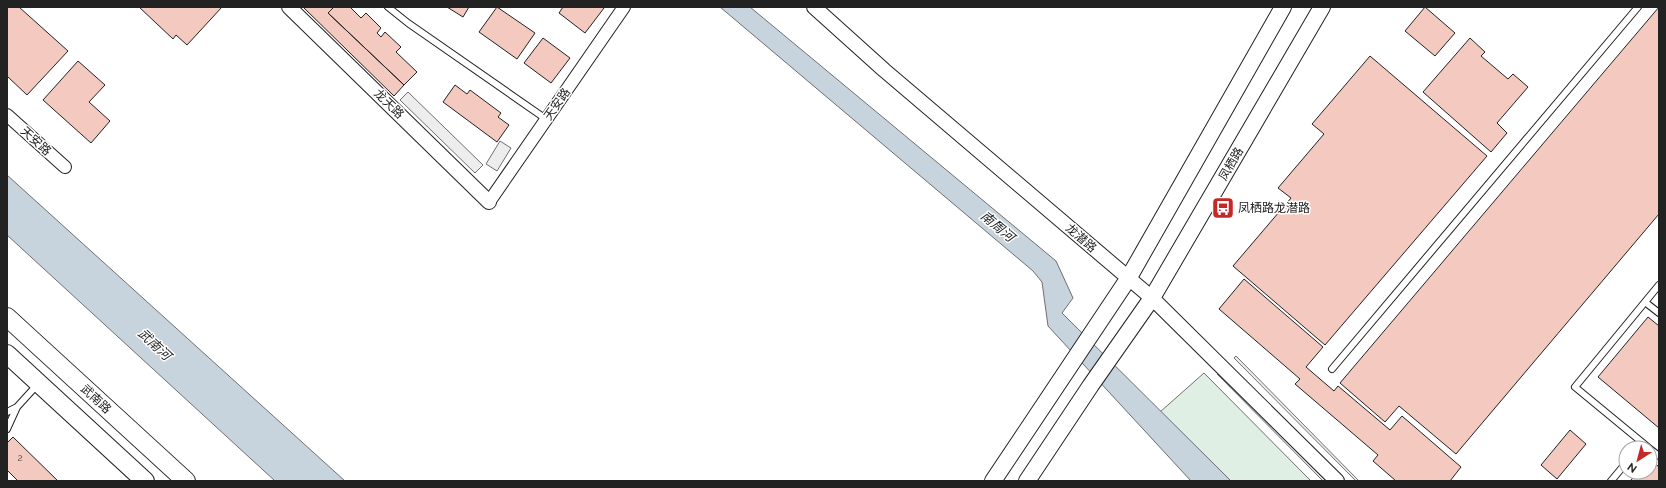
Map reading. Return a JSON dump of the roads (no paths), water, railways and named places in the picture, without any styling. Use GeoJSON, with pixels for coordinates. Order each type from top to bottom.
{"type":"FeatureCollection","features":[{"type":"Feature","properties":{"kind":"main road"},"geometry":{"type":"LineString","coordinates":[[993,481],[1128,278],[1283,7]]}},
{"type":"Feature","properties":{"kind":"main road","name":"凤栖路"},"geometry":{"type":"LineString","coordinates":[[1027,481],[1091,385],[1152,298],[1322,7]]}},
{"type":"Feature","properties":{"kind":"main road","name":"武南路"},"geometry":{"type":"LineString","coordinates":[[7,317],[186,481]]}},
{"type":"Feature","properties":{"kind":"main road"},"geometry":{"type":"LineString","coordinates":[[7,354],[145,481]]}},
{"type":"Feature","properties":{"kind":"street","name":"龙天路"},"geometry":{"type":"LineString","coordinates":[[289,7],[489,202]]}},
{"type":"Feature","properties":{"kind":"street","name":"天安路"},"geometry":{"type":"LineString","coordinates":[[489,202],[624,7]]}},
{"type":"Feature","properties":{"kind":"street","name":"龙潜路"},"geometry":{"type":"LineString","coordinates":[[814,7],[884,70],[1152,298],[1337,481]]}},
{"type":"Feature","properties":{"kind":"street","name":"天安路"},"geometry":{"type":"LineString","coordinates":[[7,115],[65,166]]}},
{"type":"Feature","properties":{"kind":"lane"},"geometry":{"type":"LineString","coordinates":[[388,7],[408,23],[546,119]]}},
{"type":"Feature","properties":{"kind":"lane"},"geometry":{"type":"LineString","coordinates":[[1332,369],[1638,7]]}},
{"type":"Feature","properties":{"kind":"lane"},"geometry":{"type":"LineString","coordinates":[[1635,440],[1575,386],[1659,285]]}},
{"type":"Feature","properties":{"kind":"lane"},"geometry":{"type":"LineString","coordinates":[[1645,302],[1659,313]]}},
{"type":"Feature","properties":{"kind":"lane"},"geometry":{"type":"LineString","coordinates":[[7,429],[17,407],[39,383]]}},
{"type":"Feature","properties":{"kind":"lane"},"geometry":{"type":"LineString","coordinates":[[7,412],[17,407]]}},
{"type":"Feature","properties":{"kind":"lane"},"geometry":{"type":"LineString","coordinates":[[1611,481],[1618,473]]}},
{"type":"Feature","properties":{"kind":"water","name":"南周河"},"geometry":{"type":"Polygon","coordinates":[[[720,7],[750,7],[1056,261],[1073,298],[1062,313],[1231,481],[1191,481],[1048,326],[1042,282],[1033,271],[720,7]]]}},
{"type":"Feature","properties":{"kind":"water","name":"武南河"},"geometry":{"type":"Polygon","coordinates":[[[7,175],[345,481],[275,481],[7,235],[7,175]]]}},
{"type":"Feature","properties":{"kind":"place","name":"凤栖路龙潜路"},"geometry":{"type":"Point","coordinates":[1223,208]}}]}
